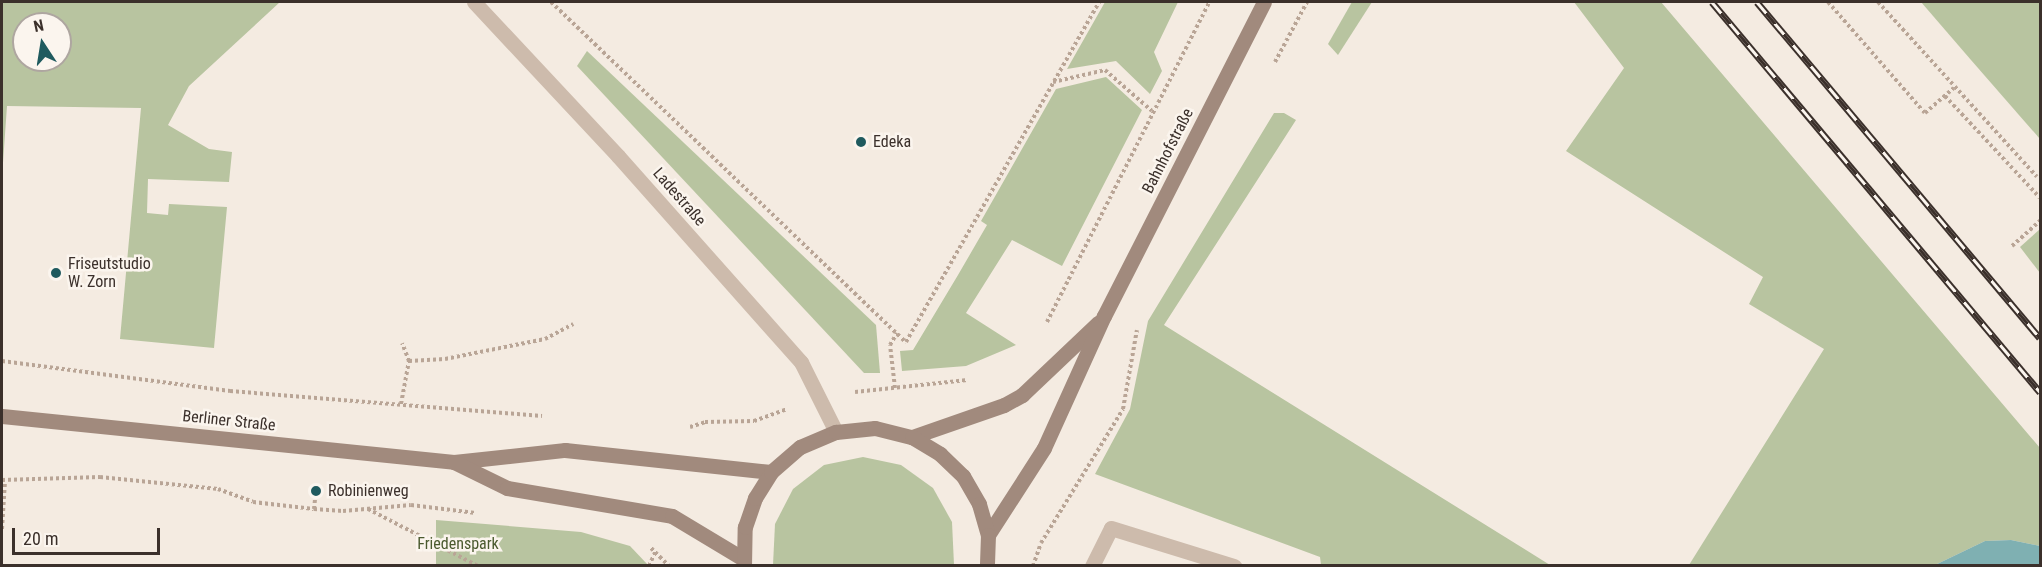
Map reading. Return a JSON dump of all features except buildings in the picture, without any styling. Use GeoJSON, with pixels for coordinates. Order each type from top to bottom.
{"type":"FeatureCollection","features":[{"type":"Feature","properties":{"kind":"main road","name":"Bahnhofstraße"},"geometry":{"type":"LineString","coordinates":[[987,536],[1044,448],[1104,316],[1264,2]]}},
{"type":"Feature","properties":{"kind":"main road","name":"Bahnhofstraße"},"geometry":{"type":"LineString","coordinates":[[912,437],[1004,405],[1032,388],[1104,316]]}},
{"type":"Feature","properties":{"kind":"main road","name":"Berliner Straße"},"geometry":{"type":"LineString","coordinates":[[2,416],[454,462],[565,450],[771,472]]}},
{"type":"Feature","properties":{"kind":"main road"},"geometry":{"type":"LineString","coordinates":[[743,562],[745,527],[754,498],[771,472],[800,447],[836,432],[875,429],[912,437],[940,454],[963,476],[979,504],[987,536],[987,566]]}},
{"type":"Feature","properties":{"kind":"main road","name":"Berliner Straße"},"geometry":{"type":"LineString","coordinates":[[454,462],[507,488],[672,516],[743,562]]}},
{"type":"Feature","properties":{"kind":"street","name":"Ladestraße"},"geometry":{"type":"LineString","coordinates":[[474,2],[618,156],[801,362],[836,432]]}},
{"type":"Feature","properties":{"kind":"street"},"geometry":{"type":"LineString","coordinates":[[1092,566],[1111,528],[1234,566]]}},
{"type":"Feature","properties":{"kind":"path"},"geometry":{"type":"LineString","coordinates":[[551,2],[906,342],[1099,2]]}},
{"type":"Feature","properties":{"kind":"path"},"geometry":{"type":"LineString","coordinates":[[1045,327],[1209,2]]}},
{"type":"Feature","properties":{"kind":"path"},"geometry":{"type":"LineString","coordinates":[[1270,72],[1307,2]]}},
{"type":"Feature","properties":{"kind":"path"},"geometry":{"type":"LineString","coordinates":[[1828,2],[1925,113],[1954,88]]}},
{"type":"Feature","properties":{"kind":"path"},"geometry":{"type":"LineString","coordinates":[[1878,2],[2037,177]]}},
{"type":"Feature","properties":{"kind":"path"},"geometry":{"type":"LineString","coordinates":[[1053,82],[1105,70],[1152,111]]}},
{"type":"Feature","properties":{"kind":"path"},"geometry":{"type":"LineString","coordinates":[[1944,96],[2040,198]]}},
{"type":"Feature","properties":{"kind":"path"},"geometry":{"type":"LineString","coordinates":[[2012,246],[2040,221]]}},
{"type":"Feature","properties":{"kind":"path"},"geometry":{"type":"LineString","coordinates":[[1034,566],[1041,543],[1123,409],[1139,321]]}},
{"type":"Feature","properties":{"kind":"path"},"geometry":{"type":"LineString","coordinates":[[409,361],[445,359],[545,339],[573,324]]}},
{"type":"Feature","properties":{"kind":"path"},"geometry":{"type":"LineString","coordinates":[[895,388],[890,345],[897,333]]}},
{"type":"Feature","properties":{"kind":"path"},"geometry":{"type":"LineString","coordinates":[[401,404],[409,361],[402,343]]}},
{"type":"Feature","properties":{"kind":"path"},"geometry":{"type":"LineString","coordinates":[[2,361],[163,384],[553,417]]}},
{"type":"Feature","properties":{"kind":"path"},"geometry":{"type":"LineString","coordinates":[[680,426],[692,427],[705,422],[754,421],[820,396],[974,379]]}},
{"type":"Feature","properties":{"kind":"path"},"geometry":{"type":"LineString","coordinates":[[2,529],[3,481],[100,477],[218,489],[253,502],[315,509],[367,509],[411,505],[482,513]]}},
{"type":"Feature","properties":{"kind":"path"},"geometry":{"type":"LineString","coordinates":[[315,509],[316,491]]}},
{"type":"Feature","properties":{"kind":"path"},"geometry":{"type":"LineString","coordinates":[[367,509],[478,566]]}},
{"type":"Feature","properties":{"kind":"path"},"geometry":{"type":"LineString","coordinates":[[648,546],[656,551],[669,566]]}},
{"type":"Feature","properties":{"kind":"path"},"geometry":{"type":"LineString","coordinates":[[649,566],[656,551]]}},
{"type":"Feature","properties":{"kind":"green space"},"geometry":{"type":"Polygon","coordinates":[[[2,2],[280,2],[189,86],[168,125],[209,149],[232,152],[229,182],[148,179],[147,213],[168,215],[169,204],[227,207],[214,348],[120,339],[141,108],[7,106],[2,177],[2,2]]]}},
{"type":"Feature","properties":{"kind":"green space"},"geometry":{"type":"Polygon","coordinates":[[[1105,2],[1178,2],[1154,52],[1162,71],[1150,94],[1116,61],[1067,69],[1105,2]]]}},
{"type":"Feature","properties":{"kind":"green space"},"geometry":{"type":"Polygon","coordinates":[[[1352,2],[1372,2],[1338,55],[1328,44],[1352,2]]]}},
{"type":"Feature","properties":{"kind":"green space"},"geometry":{"type":"Polygon","coordinates":[[[1574,2],[1661,2],[2040,448],[2040,546],[2011,540],[1985,541],[1935,565],[1689,565],[1824,349],[1749,304],[1763,277],[1566,151],[1624,68],[1574,2]]]}},
{"type":"Feature","properties":{"kind":"green space"},"geometry":{"type":"Polygon","coordinates":[[[1921,2],[2040,2],[2040,139],[1971,60],[1921,2]]]}},
{"type":"Feature","properties":{"kind":"green space"},"geometry":{"type":"Polygon","coordinates":[[[587,51],[876,325],[880,373],[864,373],[577,66],[587,51]]]}},
{"type":"Feature","properties":{"kind":"green space"},"geometry":{"type":"Polygon","coordinates":[[[1106,77],[1142,110],[1062,266],[1012,240],[966,313],[1016,345],[966,366],[902,371],[900,351],[913,350],[958,275],[987,225],[981,221],[1056,89],[1106,77]]]}},
{"type":"Feature","properties":{"kind":"green space"},"geometry":{"type":"Polygon","coordinates":[[[1274,113],[1284,113],[1296,120],[1164,325],[1550,565],[1321,565],[1320,557],[1095,474],[1130,409],[1148,321],[1274,113]]]}},
{"type":"Feature","properties":{"kind":"green space"},"geometry":{"type":"Polygon","coordinates":[[[2040,229],[2040,273],[2020,247],[2040,229]]]}},
{"type":"Feature","properties":{"kind":"green space"},"geometry":{"type":"Polygon","coordinates":[[[863,457],[901,465],[933,488],[952,522],[954,565],[773,565],[775,524],[793,489],[824,465],[863,457]]]}},
{"type":"Feature","properties":{"kind":"green space","name":"Friedenspark"},"geometry":{"type":"Polygon","coordinates":[[[436,520],[581,532],[630,546],[648,565],[436,565],[436,520]]]}},
{"type":"Feature","properties":{"kind":"water"},"geometry":{"type":"Polygon","coordinates":[[[2011,540],[2040,546],[2040,565],[1935,565],[1985,541],[2011,540]]]}},
{"type":"Feature","properties":{"kind":"railway"},"geometry":{"type":"LineString","coordinates":[[1712,2],[2040,392]]}},
{"type":"Feature","properties":{"kind":"railway"},"geometry":{"type":"LineString","coordinates":[[1757,2],[2040,338]]}},
{"type":"Feature","properties":{"kind":"place","name":"Edeka"},"geometry":{"type":"Point","coordinates":[861,142]}},
{"type":"Feature","properties":{"kind":"place","name":"Friseutstudio W. Zorn"},"geometry":{"type":"Point","coordinates":[56,273]}},
{"type":"Feature","properties":{"kind":"place","name":"Robinienweg"},"geometry":{"type":"Point","coordinates":[316,491]}}]}
